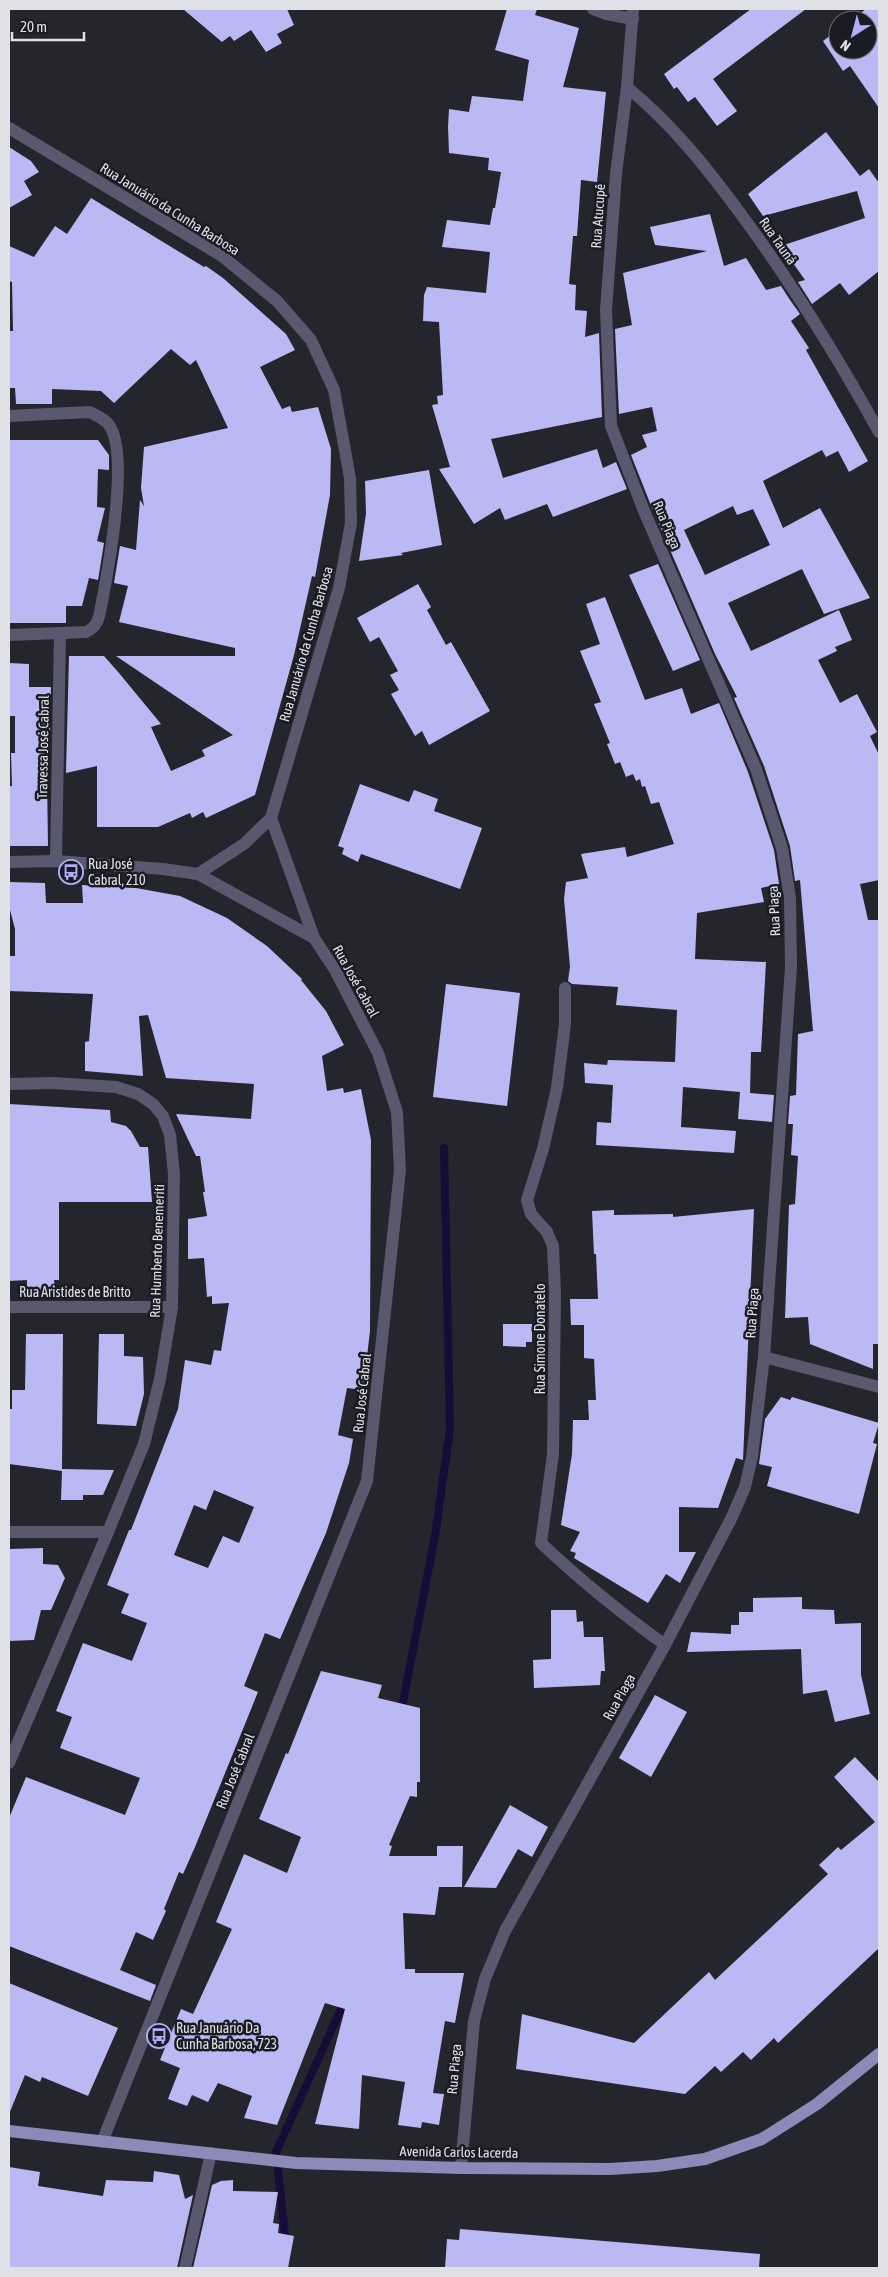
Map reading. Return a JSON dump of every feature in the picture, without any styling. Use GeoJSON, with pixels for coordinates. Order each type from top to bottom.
{"type":"FeatureCollection","features":[{"type":"Feature","properties":{"kind":"main road","name":"Avenida Carlos Lacerda"},"geometry":{"type":"LineString","coordinates":[[9,2131],[296,2163],[461,2168],[610,2169],[657,2166],[705,2158],[762,2138],[817,2104],[879,2054]]}},
{"type":"Feature","properties":{"kind":"street"},"geometry":{"type":"LineString","coordinates":[[593,9],[606,14],[633,14]]}},
{"type":"Feature","properties":{"kind":"street","name":"Rua Atucupê"},"geometry":{"type":"LineString","coordinates":[[611,426],[606,310],[616,174],[627,87],[633,14]]}},
{"type":"Feature","properties":{"kind":"street","name":"Rua Tauná"},"geometry":{"type":"LineString","coordinates":[[627,87],[673,128],[707,168],[771,255],[846,371],[879,432]]}},
{"type":"Feature","properties":{"kind":"street","name":"Rua Januário da Cunha Barbosa"},"geometry":{"type":"LineString","coordinates":[[9,128],[222,256],[277,301],[311,340],[334,390],[350,478],[351,523],[339,588],[271,818],[244,844],[198,874]]}},
{"type":"Feature","properties":{"kind":"street"},"geometry":{"type":"LineString","coordinates":[[9,416],[90,412],[110,426],[114,436],[116,454],[117,504],[98,622],[86,632],[9,635]]}},
{"type":"Feature","properties":{"kind":"street","name":"Rua Piaga"},"geometry":{"type":"LineString","coordinates":[[461,2168],[474,2021],[485,1979],[506,1931],[665,1644],[731,1519],[745,1487],[752,1457],[764,1357],[791,967],[790,898],[782,848],[756,769],[644,511],[611,426]]}},
{"type":"Feature","properties":{"kind":"street","name":"Travessa José Cabral"},"geometry":{"type":"LineString","coordinates":[[56,861],[60,633]]}},
{"type":"Feature","properties":{"kind":"street"},"geometry":{"type":"LineString","coordinates":[[271,818],[314,938]]}},
{"type":"Feature","properties":{"kind":"street","name":"Rua José Cabral"},"geometry":{"type":"LineString","coordinates":[[9,862],[56,861],[163,869],[198,874],[314,938],[335,970],[378,1053],[397,1112],[400,1170],[367,1480],[102,2142]]}},
{"type":"Feature","properties":{"kind":"street","name":"Rua Simone Donatelo"},"geometry":{"type":"LineString","coordinates":[[565,988],[565,1024],[557,1088],[543,1149],[527,1200],[531,1214],[547,1232],[553,1246],[555,1303],[553,1454],[541,1543],[610,1605],[665,1644]]}},
{"type":"Feature","properties":{"kind":"street","name":"Rua Humberto Benemeriti"},"geometry":{"type":"LineString","coordinates":[[9,1084],[116,1087],[138,1094],[153,1104],[163,1116],[170,1135],[174,1174],[172,1307],[160,1379],[144,1444],[108,1532],[10,1756]]}},
{"type":"Feature","properties":{"kind":"street","name":"Rua Aristides de Britto"},"geometry":{"type":"LineString","coordinates":[[9,1307],[172,1307]]}},
{"type":"Feature","properties":{"kind":"street"},"geometry":{"type":"LineString","coordinates":[[764,1357],[879,1387]]}},
{"type":"Feature","properties":{"kind":"street"},"geometry":{"type":"LineString","coordinates":[[9,1532],[108,1532]]}},
{"type":"Feature","properties":{"kind":"street"},"geometry":{"type":"LineString","coordinates":[[184,2268],[211,2154]]}},
{"type":"Feature","properties":{"kind":"building"},"geometry":{"type":"Polygon","coordinates":[[[183,9],[287,9],[294,25],[277,34],[282,43],[266,52],[251,30],[234,41],[230,36],[222,42],[183,9]]]}},
{"type":"Feature","properties":{"kind":"building"},"geometry":{"type":"Polygon","coordinates":[[[507,9],[537,9],[535,15],[579,28],[563,87],[606,92],[597,182],[581,180],[577,236],[573,236],[569,284],[576,285],[575,310],[587,311],[585,337],[599,333],[602,417],[491,439],[503,478],[597,449],[603,468],[616,462],[627,489],[553,517],[547,504],[505,520],[500,508],[474,524],[439,469],[450,467],[432,405],[438,404],[437,396],[443,395],[439,322],[423,321],[424,295],[427,287],[486,293],[490,252],[442,247],[447,220],[490,225],[501,172],[488,170],[489,158],[449,153],[449,109],[469,112],[472,96],[523,101],[529,60],[495,50],[507,9]]]}},
{"type":"Feature","properties":{"kind":"building"},"geometry":{"type":"Polygon","coordinates":[[[751,9],[806,9],[713,79],[737,111],[717,126],[695,97],[688,102],[677,87],[674,89],[664,74],[751,9]]]}},
{"type":"Feature","properties":{"kind":"building"},"geometry":{"type":"Polygon","coordinates":[[[879,9],[879,108],[850,66],[843,71],[836,60],[878,60],[878,10],[865,10],[879,9]]]}},
{"type":"Feature","properties":{"kind":"building"},"geometry":{"type":"Polygon","coordinates":[[[828,37],[828,48],[823,41],[828,37]]]}},
{"type":"Feature","properties":{"kind":"building"},"geometry":{"type":"Polygon","coordinates":[[[826,132],[860,176],[869,169],[879,183],[879,271],[849,295],[840,283],[812,304],[798,282],[805,280],[781,246],[865,218],[857,191],[763,216],[748,194],[826,132]]]}},
{"type":"Feature","properties":{"kind":"building"},"geometry":{"type":"Polygon","coordinates":[[[9,147],[31,161],[39,172],[24,181],[32,195],[9,208],[9,147]]]}},
{"type":"Feature","properties":{"kind":"building"},"geometry":{"type":"Polygon","coordinates":[[[91,198],[204,267],[206,266],[223,278],[286,334],[295,350],[260,367],[282,409],[290,406],[292,412],[318,407],[331,449],[330,495],[315,577],[312,576],[294,655],[255,795],[206,818],[203,812],[192,818],[190,813],[158,827],[97,827],[97,766],[66,773],[69,656],[104,656],[161,724],[151,727],[171,771],[205,756],[202,750],[233,735],[116,656],[235,656],[235,648],[119,622],[128,586],[114,583],[120,546],[136,550],[140,500],[144,506],[141,488],[144,447],[228,428],[196,360],[190,365],[171,349],[114,403],[101,391],[52,389],[52,404],[16,404],[15,388],[9,388],[9,331],[13,331],[12,282],[9,281],[9,246],[34,257],[55,226],[67,234],[91,198]]]}},
{"type":"Feature","properties":{"kind":"building"},"geometry":{"type":"Polygon","coordinates":[[[710,214],[724,266],[746,258],[766,290],[781,286],[800,314],[791,321],[809,348],[806,350],[868,461],[849,472],[838,451],[826,457],[822,450],[763,481],[783,528],[820,508],[870,598],[824,614],[802,569],[728,603],[751,651],[839,610],[852,640],[835,647],[837,651],[818,660],[840,703],[857,694],[877,732],[870,736],[879,755],[879,880],[860,884],[868,920],[879,920],[879,1344],[873,1344],[873,1369],[810,1344],[808,1317],[785,1318],[789,1205],[795,1204],[798,1156],[791,1155],[793,1124],[788,1124],[790,1096],[796,1095],[798,1034],[813,1031],[800,880],[795,881],[790,846],[764,766],[734,698],[737,697],[715,654],[631,455],[647,447],[642,435],[657,431],[652,407],[619,414],[615,329],[632,325],[623,273],[707,251],[655,245],[650,227],[710,214]],[[733,506],[684,530],[705,575],[770,545],[753,509],[737,515],[733,506]]]}},
{"type":"Feature","properties":{"kind":"building"},"geometry":{"type":"Polygon","coordinates":[[[9,440],[98,440],[109,455],[109,470],[98,469],[97,507],[105,508],[97,541],[104,543],[98,580],[89,578],[82,606],[66,606],[66,623],[9,623],[9,440]]]}},
{"type":"Feature","properties":{"kind":"building"},"geometry":{"type":"Polygon","coordinates":[[[429,470],[442,545],[401,553],[403,555],[359,561],[366,514],[365,481],[429,470]]]}},
{"type":"Feature","properties":{"kind":"building"},"geometry":{"type":"Polygon","coordinates":[[[658,564],[700,660],[673,671],[629,575],[658,564]]]}},
{"type":"Feature","properties":{"kind":"building"},"geometry":{"type":"Polygon","coordinates":[[[418,584],[431,607],[427,610],[446,645],[451,642],[490,711],[429,745],[422,731],[415,736],[391,694],[399,690],[390,675],[398,671],[379,637],[370,642],[357,618],[418,584]]]}},
{"type":"Feature","properties":{"kind":"building"},"geometry":{"type":"Polygon","coordinates":[[[605,597],[645,700],[682,688],[691,714],[719,703],[748,772],[774,850],[779,884],[761,888],[764,902],[697,913],[695,959],[766,962],[761,1052],[751,1052],[750,1093],[774,1095],[772,1122],[738,1119],[740,1092],[683,1087],[681,1127],[736,1131],[734,1153],[596,1145],[597,1122],[611,1123],[613,1085],[585,1083],[584,1063],[607,1065],[608,1060],[675,1062],[677,1010],[616,1005],[618,987],[572,984],[568,981],[570,967],[564,899],[566,882],[588,878],[581,854],[625,847],[627,857],[674,844],[659,802],[651,804],[645,786],[642,787],[640,779],[636,781],[633,774],[626,777],[620,762],[615,764],[607,744],[610,743],[594,704],[601,702],[580,651],[600,644],[586,604],[605,597]]]}},
{"type":"Feature","properties":{"kind":"building"},"geometry":{"type":"Polygon","coordinates":[[[9,663],[29,664],[29,687],[51,687],[49,776],[47,776],[48,846],[9,846],[9,786],[12,786],[11,753],[15,753],[15,716],[9,716],[9,663]]]}},
{"type":"Feature","properties":{"kind":"building"},"geometry":{"type":"Polygon","coordinates":[[[360,784],[409,802],[414,790],[438,799],[434,811],[482,828],[460,889],[361,854],[358,862],[342,854],[344,848],[338,846],[360,784]]]}},
{"type":"Feature","properties":{"kind":"building"},"geometry":{"type":"Polygon","coordinates":[[[9,882],[45,883],[46,903],[83,903],[82,885],[136,888],[180,896],[227,918],[267,946],[302,979],[326,1011],[344,1045],[322,1056],[327,1091],[343,1088],[344,1093],[361,1089],[371,1140],[370,1331],[363,1390],[347,1388],[338,1435],[353,1439],[349,1463],[326,1533],[280,1639],[265,1633],[244,1686],[258,1692],[183,1874],[179,1872],[164,1909],[166,1911],[153,1940],[136,1932],[120,1970],[156,1985],[150,2001],[9,1946],[9,1818],[26,1777],[125,1815],[140,1778],[60,1748],[72,1717],[56,1711],[83,1643],[132,1661],[147,1623],[121,1613],[129,1594],[107,1585],[129,1530],[131,1530],[178,1409],[185,1360],[211,1365],[214,1350],[221,1351],[229,1303],[212,1304],[212,1296],[207,1297],[204,1258],[188,1259],[188,1219],[207,1216],[200,1156],[196,1156],[176,1114],[251,1119],[254,1084],[166,1078],[148,1015],[139,1016],[143,1076],[85,1071],[85,1042],[89,1041],[93,994],[9,991],[9,956],[15,956],[15,929],[9,906],[9,882]],[[214,1490],[206,1510],[194,1505],[174,1555],[208,1568],[223,1536],[239,1543],[254,1507],[214,1490]]]}},
{"type":"Feature","properties":{"kind":"building"},"geometry":{"type":"Polygon","coordinates":[[[446,984],[520,993],[507,1106],[433,1097],[446,984]]]}},
{"type":"Feature","properties":{"kind":"building"},"geometry":{"type":"Polygon","coordinates":[[[9,1104],[110,1110],[111,1122],[126,1126],[140,1147],[148,1147],[152,1202],[59,1202],[59,1280],[54,1280],[56,1295],[27,1295],[27,1280],[9,1281],[9,1104]]]}},
{"type":"Feature","properties":{"kind":"building"},"geometry":{"type":"Polygon","coordinates":[[[754,1209],[743,1460],[736,1458],[718,1508],[679,1507],[679,1552],[696,1552],[680,1583],[666,1574],[648,1603],[574,1558],[576,1553],[570,1551],[580,1532],[561,1525],[572,1454],[573,1420],[589,1420],[588,1400],[596,1400],[594,1359],[584,1358],[584,1325],[571,1325],[570,1299],[598,1299],[592,1211],[614,1210],[614,1215],[673,1214],[673,1217],[754,1209]]]}},
{"type":"Feature","properties":{"kind":"building"},"geometry":{"type":"Polygon","coordinates":[[[503,1324],[532,1324],[532,1342],[526,1342],[526,1347],[503,1346],[503,1324]]]}},
{"type":"Feature","properties":{"kind":"building"},"geometry":{"type":"Polygon","coordinates":[[[26,1334],[63,1334],[62,1469],[114,1470],[103,1495],[83,1495],[83,1500],[61,1500],[62,1471],[9,1464],[9,1409],[12,1409],[12,1390],[25,1390],[26,1334]]]}},
{"type":"Feature","properties":{"kind":"building"},"geometry":{"type":"Polygon","coordinates":[[[99,1334],[124,1334],[124,1356],[143,1357],[144,1394],[136,1426],[97,1424],[99,1334]]]}},
{"type":"Feature","properties":{"kind":"building"},"geometry":{"type":"Polygon","coordinates":[[[781,1397],[790,1400],[792,1397],[879,1423],[873,1443],[877,1444],[859,1514],[767,1486],[772,1467],[759,1464],[765,1419],[781,1397]]]}},
{"type":"Feature","properties":{"kind":"building"},"geometry":{"type":"Polygon","coordinates":[[[43,1548],[43,1564],[58,1565],[65,1578],[51,1610],[41,1610],[34,1640],[9,1641],[9,1549],[43,1548]]]}},
{"type":"Feature","properties":{"kind":"building"},"geometry":{"type":"Polygon","coordinates":[[[802,1597],[802,1609],[834,1610],[835,1624],[861,1623],[861,1675],[870,1714],[835,1722],[827,1690],[803,1694],[801,1649],[687,1652],[691,1632],[731,1634],[731,1625],[739,1625],[739,1612],[753,1612],[753,1598],[802,1597]]]}},
{"type":"Feature","properties":{"kind":"building"},"geometry":{"type":"Polygon","coordinates":[[[551,1610],[576,1610],[577,1622],[583,1621],[584,1637],[603,1637],[605,1671],[601,1671],[600,1685],[534,1688],[533,1660],[551,1659],[551,1610]]]}},
{"type":"Feature","properties":{"kind":"building"},"geometry":{"type":"Polygon","coordinates":[[[321,1671],[382,1685],[378,1698],[420,1708],[420,1782],[417,1782],[417,1797],[410,1796],[389,1845],[392,1846],[389,1856],[437,1856],[437,1846],[463,1846],[462,1887],[439,1887],[435,1915],[403,1913],[405,1969],[415,1969],[415,1973],[464,1973],[455,2023],[445,2021],[433,2093],[444,2094],[439,2125],[422,2122],[421,2128],[398,2125],[405,2082],[362,2075],[359,2129],[315,2124],[345,2009],[325,2003],[277,2125],[244,2118],[252,2096],[218,2083],[208,2102],[192,2095],[187,2106],[168,2099],[180,2068],[160,2060],[181,2009],[193,2014],[232,1929],[216,1922],[244,1854],[287,1873],[301,1837],[259,1819],[286,1753],[288,1754],[321,1671]]]}},
{"type":"Feature","properties":{"kind":"building"},"geometry":{"type":"Polygon","coordinates":[[[655,1695],[687,1712],[651,1777],[619,1758],[655,1695]]]}},
{"type":"Feature","properties":{"kind":"building"},"geometry":{"type":"Polygon","coordinates":[[[855,1757],[879,1782],[879,1948],[778,2043],[774,2038],[751,2060],[743,2052],[721,2072],[715,2066],[685,2094],[516,2069],[522,2014],[634,2043],[709,1972],[715,1980],[828,1874],[819,1865],[838,1847],[841,1850],[875,1822],[834,1777],[855,1757]]]}},
{"type":"Feature","properties":{"kind":"building"},"geometry":{"type":"Polygon","coordinates":[[[510,1805],[548,1827],[532,1857],[518,1849],[496,1888],[464,1887],[510,1805]]]}},
{"type":"Feature","properties":{"kind":"building"},"geometry":{"type":"Polygon","coordinates":[[[9,1983],[118,2028],[88,2096],[42,2077],[40,2082],[25,2075],[9,2114],[9,1983]]]}},
{"type":"Feature","properties":{"kind":"building"},"geometry":{"type":"Polygon","coordinates":[[[9,2167],[40,2172],[38,2186],[103,2196],[106,2180],[153,2182],[154,2171],[179,2175],[185,2199],[193,2195],[177,2268],[9,2268],[9,2167]]]}},
{"type":"Feature","properties":{"kind":"building"},"geometry":{"type":"Polygon","coordinates":[[[233,2180],[233,2191],[278,2192],[273,2223],[279,2224],[278,2233],[294,2236],[288,2268],[193,2268],[212,2185],[221,2181],[233,2180]]]}},
{"type":"Feature","properties":{"kind":"building"},"geometry":{"type":"Polygon","coordinates":[[[460,2229],[760,2254],[759,2268],[445,2268],[447,2239],[459,2240],[460,2229]]]}},
{"type":"Feature","properties":{"kind":"waterway"},"geometry":{"type":"LineString","coordinates":[[401,1712],[435,1536],[450,1429],[444,1148]]}},
{"type":"Feature","properties":{"kind":"waterway"},"geometry":{"type":"LineString","coordinates":[[286,2244],[276,2152],[346,1998]]}},
{"type":"Feature","properties":{"kind":"place","name":"Rua José Cabral, 210"},"geometry":{"type":"Point","coordinates":[71,872]}},
{"type":"Feature","properties":{"kind":"place","name":"Rua Januário Da Cunha Barbosa, 723"},"geometry":{"type":"Point","coordinates":[159,2036]}}]}
